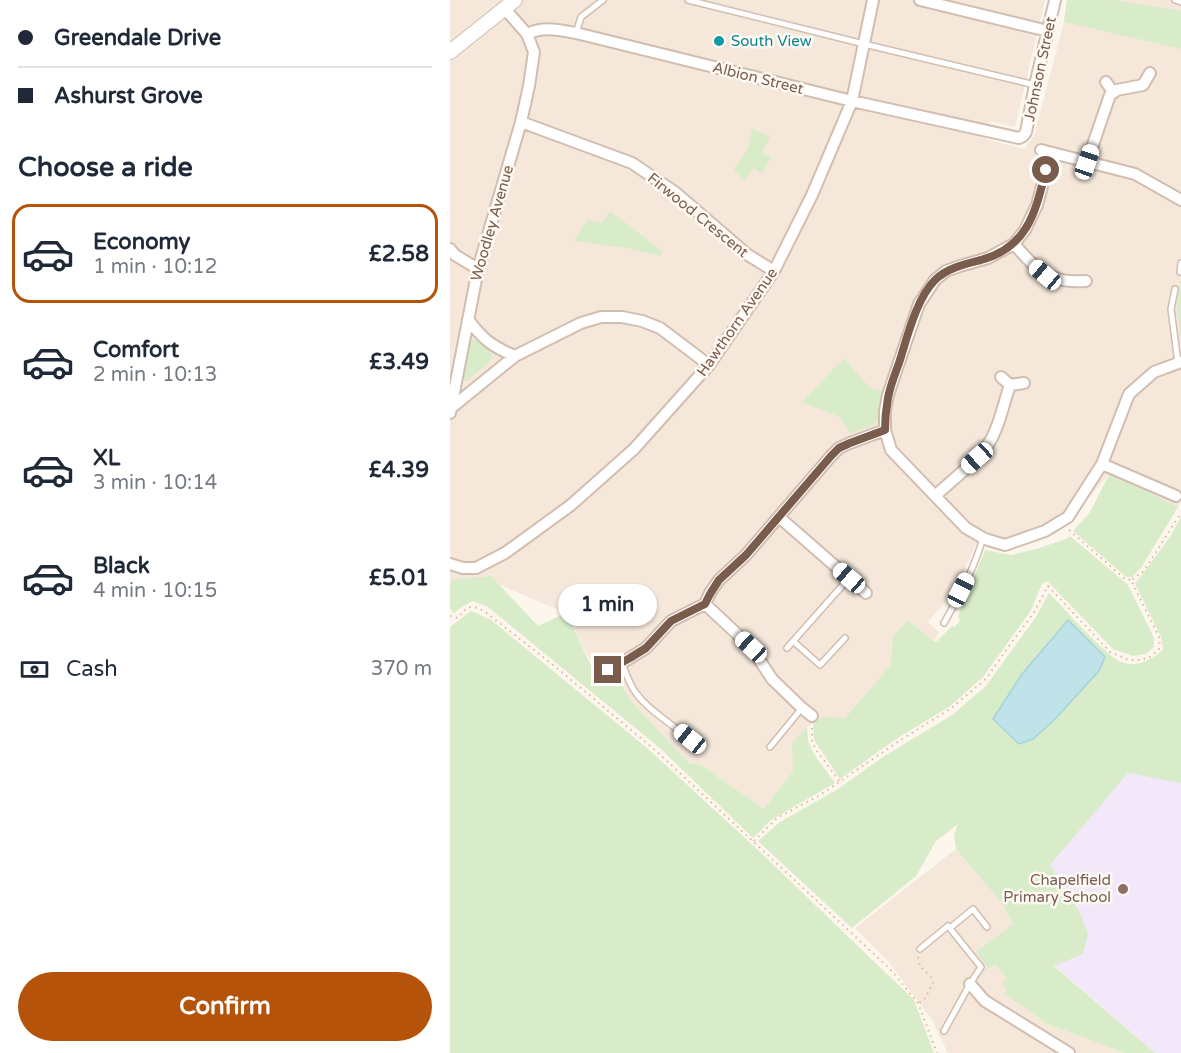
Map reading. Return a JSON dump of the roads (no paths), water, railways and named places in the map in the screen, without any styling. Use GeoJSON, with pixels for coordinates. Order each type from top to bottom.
{"type":"FeatureCollection","features":[{"type":"Feature","properties":{"kind":"street","name":"Hawthorn Avenue"},"geometry":{"type":"LineString","coordinates":[[450,564],[463,568],[476,568],[505,553],[572,505],[634,448],[710,365],[774,272],[812,195],[852,101],[873,0]]}},
{"type":"Feature","properties":{"kind":"street"},"geometry":{"type":"LineString","coordinates":[[920,0],[1048,31]]}},
{"type":"Feature","properties":{"kind":"street","name":"Johnson Street"},"geometry":{"type":"LineString","coordinates":[[1023,136],[1026,132],[1055,0]]}},
{"type":"Feature","properties":{"kind":"street"},"geometry":{"type":"LineString","coordinates":[[450,52],[510,4],[527,34]]}},
{"type":"Feature","properties":{"kind":"street","name":"Albion Street"},"geometry":{"type":"LineString","coordinates":[[527,34],[545,28],[576,33],[852,101],[1014,138],[1023,136]]}},
{"type":"Feature","properties":{"kind":"street","name":"Woodley Avenue"},"geometry":{"type":"LineString","coordinates":[[451,410],[453,384],[478,268],[521,122],[529,86],[534,52],[527,34]]}},
{"type":"Feature","properties":{"kind":"street"},"geometry":{"type":"LineString","coordinates":[[1087,162],[1110,95],[1117,90],[1143,85],[1150,73]]}},
{"type":"Feature","properties":{"kind":"street"},"geometry":{"type":"LineString","coordinates":[[1106,82],[1113,92]]}},
{"type":"Feature","properties":{"kind":"street","name":"Firwood Crescent"},"geometry":{"type":"LineString","coordinates":[[521,122],[632,163],[676,193],[748,255],[774,272]]}},
{"type":"Feature","properties":{"kind":"street"},"geometry":{"type":"LineString","coordinates":[[1179,362],[1154,372],[1129,394],[1102,464],[1068,517],[1045,531],[1005,544],[983,537],[966,528],[891,450],[885,430],[888,395],[910,330],[926,292],[935,280],[946,272],[988,258],[1014,244],[1025,230],[1034,212],[1046,151],[1135,174],[1181,200]]}},
{"type":"Feature","properties":{"kind":"street"},"geometry":{"type":"LineString","coordinates":[[1014,244],[1029,262],[1045,275],[1074,287],[1086,281]]}},
{"type":"Feature","properties":{"kind":"street"},"geometry":{"type":"LineString","coordinates":[[450,249],[455,255],[478,268]]}},
{"type":"Feature","properties":{"kind":"street"},"geometry":{"type":"LineString","coordinates":[[451,410],[516,356],[581,323],[601,318],[622,317],[660,328],[710,365]]}},
{"type":"Feature","properties":{"kind":"street"},"geometry":{"type":"LineString","coordinates":[[468,319],[488,342],[501,351],[516,356]]}},
{"type":"Feature","properties":{"kind":"street"},"geometry":{"type":"LineString","coordinates":[[1001,377],[1010,385],[1024,383]]}},
{"type":"Feature","properties":{"kind":"street"},"geometry":{"type":"LineString","coordinates":[[936,495],[987,446],[996,429],[1010,385]]}},
{"type":"Feature","properties":{"kind":"street"},"geometry":{"type":"LineString","coordinates":[[608,670],[646,648],[671,621],[705,604],[719,580],[746,555],[839,448],[885,430]]}},
{"type":"Feature","properties":{"kind":"street"},"geometry":{"type":"LineString","coordinates":[[1102,464],[1176,496]]}},
{"type":"Feature","properties":{"kind":"street"},"geometry":{"type":"LineString","coordinates":[[779,517],[866,593]]}},
{"type":"Feature","properties":{"kind":"street"},"geometry":{"type":"LineString","coordinates":[[705,604],[751,647],[772,679],[812,716]]}},
{"type":"Feature","properties":{"kind":"street"},"geometry":{"type":"LineString","coordinates":[[969,984],[985,1000],[1069,1053]]}},
{"type":"Feature","properties":{"kind":"lane"},"geometry":{"type":"LineString","coordinates":[[576,33],[581,17],[603,0]]}},
{"type":"Feature","properties":{"kind":"lane"},"geometry":{"type":"LineString","coordinates":[[688,0],[1035,85]]}},
{"type":"Feature","properties":{"kind":"lane"},"geometry":{"type":"LineString","coordinates":[[1175,0],[1181,2]]}},
{"type":"Feature","properties":{"kind":"lane"},"geometry":{"type":"LineString","coordinates":[[1180,272],[1181,263]]}},
{"type":"Feature","properties":{"kind":"lane"},"geometry":{"type":"LineString","coordinates":[[1175,288],[1171,309],[1179,362]]}},
{"type":"Feature","properties":{"kind":"lane"},"geometry":{"type":"LineString","coordinates":[[944,623],[969,574],[983,537]]}},
{"type":"Feature","properties":{"kind":"lane"},"geometry":{"type":"LineString","coordinates":[[787,648],[849,578]]}},
{"type":"Feature","properties":{"kind":"lane"},"geometry":{"type":"LineString","coordinates":[[793,641],[820,665],[845,638]]}},
{"type":"Feature","properties":{"kind":"lane"},"geometry":{"type":"LineString","coordinates":[[622,663],[636,694],[690,739]]}},
{"type":"Feature","properties":{"kind":"lane"},"geometry":{"type":"LineString","coordinates":[[770,747],[802,708]]}},
{"type":"Feature","properties":{"kind":"lane"},"geometry":{"type":"LineString","coordinates":[[920,949],[973,909],[987,927]]}},
{"type":"Feature","properties":{"kind":"lane"},"geometry":{"type":"LineString","coordinates":[[944,1031],[981,966],[950,928]]}},
{"type":"Feature","properties":{"kind":"water"},"geometry":{"type":"Polygon","coordinates":[[[1068,620],[1105,657],[1099,671],[1053,721],[1033,739],[1019,744],[993,719],[1022,674],[1068,620]]]}},
{"type":"Feature","properties":{"kind":"place","name":"South View"},"geometry":{"type":"Point","coordinates":[719,41]}},
{"type":"Feature","properties":{"kind":"place","name":"Chapelfield Primary School"},"geometry":{"type":"Point","coordinates":[1123,889]}}]}
